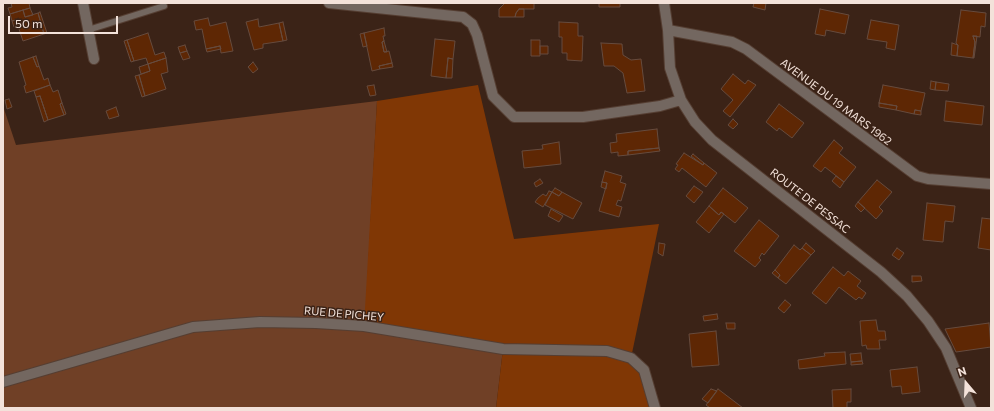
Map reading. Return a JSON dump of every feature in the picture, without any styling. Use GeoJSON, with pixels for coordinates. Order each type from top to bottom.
{"type":"FeatureCollection","features":[{"type":"Feature","properties":{"kind":"street"},"geometry":{"type":"LineString","coordinates":[[83,3],[94,58]]}},
{"type":"Feature","properties":{"kind":"street"},"geometry":{"type":"LineString","coordinates":[[329,3],[392,6],[463,17],[472,24],[477,35],[493,96],[514,118],[583,117],[660,106],[680,100]]}},
{"type":"Feature","properties":{"kind":"street","name":"ROUTE DE PESSAC"},"geometry":{"type":"LineString","coordinates":[[664,3],[668,30],[670,68],[680,100],[695,122],[712,140],[881,272],[907,296],[928,320],[946,348],[971,408]]}},
{"type":"Feature","properties":{"kind":"street","name":"AVENUE DU 19 MARS 1962"},"geometry":{"type":"LineString","coordinates":[[668,30],[732,42],[746,49],[916,176],[928,179],[991,184]]}},
{"type":"Feature","properties":{"kind":"street","name":"RUE DE PICHEY"},"geometry":{"type":"LineString","coordinates":[[3,382],[194,327],[260,322],[316,323],[364,326],[503,348],[607,351],[631,358],[644,370],[655,408]]}},
{"type":"Feature","properties":{"kind":"lane"},"geometry":{"type":"LineString","coordinates":[[88,30],[164,6]]}},
{"type":"Feature","properties":{"kind":"shaded area"},"geometry":{"type":"Polygon","coordinates":[[[478,85],[514,239],[659,224],[631,358],[644,370],[655,408],[496,408],[503,349],[364,326],[377,101],[478,85]]]}},
{"type":"Feature","properties":{"kind":"shaded area"},"geometry":{"type":"Polygon","coordinates":[[[377,101],[365,326],[503,349],[496,408],[3,408],[3,106],[16,145],[377,101]]]}},
{"type":"Feature","properties":{"kind":"building"},"geometry":{"type":"Polygon","coordinates":[[[11,3],[29,3],[30,8],[10,14],[8,8],[12,7],[11,3]]]}},
{"type":"Feature","properties":{"kind":"building"},"geometry":{"type":"Polygon","coordinates":[[[505,3],[534,3],[534,9],[519,9],[515,17],[499,17],[499,9],[505,3]]]}},
{"type":"Feature","properties":{"kind":"building"},"geometry":{"type":"Polygon","coordinates":[[[599,3],[620,3],[620,7],[599,7],[599,3]]]}},
{"type":"Feature","properties":{"kind":"building"},"geometry":{"type":"Polygon","coordinates":[[[754,3],[766,3],[765,10],[753,7],[754,3]]]}},
{"type":"Feature","properties":{"kind":"building"},"geometry":{"type":"Polygon","coordinates":[[[30,8],[33,15],[25,17],[23,10],[30,8]]]}},
{"type":"Feature","properties":{"kind":"building"},"geometry":{"type":"Polygon","coordinates":[[[519,9],[524,9],[524,17],[515,17],[519,9]]]}},
{"type":"Feature","properties":{"kind":"building"},"geometry":{"type":"Polygon","coordinates":[[[820,9],[849,15],[845,34],[826,30],[825,36],[815,34],[820,9]]]}},
{"type":"Feature","properties":{"kind":"building"},"geometry":{"type":"Polygon","coordinates":[[[23,10],[25,17],[38,13],[44,34],[23,41],[16,20],[12,21],[10,14],[23,10]]]}},
{"type":"Feature","properties":{"kind":"building"},"geometry":{"type":"Polygon","coordinates":[[[961,10],[986,13],[985,27],[981,26],[980,37],[973,36],[975,42],[973,58],[957,56],[958,45],[956,43],[961,10]]]}},
{"type":"Feature","properties":{"kind":"building"},"geometry":{"type":"Polygon","coordinates":[[[40,12],[47,33],[44,34],[38,13],[40,12]]]}},
{"type":"Feature","properties":{"kind":"building"},"geometry":{"type":"Polygon","coordinates":[[[208,18],[210,26],[226,22],[233,51],[221,53],[220,46],[206,49],[202,29],[196,30],[194,21],[208,18]]]}},
{"type":"Feature","properties":{"kind":"building"},"geometry":{"type":"Polygon","coordinates":[[[258,19],[259,27],[279,23],[283,41],[263,44],[263,48],[254,50],[246,22],[258,19]]]}},
{"type":"Feature","properties":{"kind":"building"},"geometry":{"type":"Polygon","coordinates":[[[16,20],[18,26],[14,27],[12,21],[16,20]]]}},
{"type":"Feature","properties":{"kind":"building"},"geometry":{"type":"Polygon","coordinates":[[[871,20],[899,25],[895,50],[886,48],[887,42],[867,39],[871,20]]]}},
{"type":"Feature","properties":{"kind":"building"},"geometry":{"type":"Polygon","coordinates":[[[283,22],[287,40],[283,41],[279,23],[283,22]]]}},
{"type":"Feature","properties":{"kind":"building"},"geometry":{"type":"Polygon","coordinates":[[[559,22],[578,23],[578,36],[583,36],[582,61],[567,60],[567,53],[562,53],[562,37],[559,37],[559,22]]]}},
{"type":"Feature","properties":{"kind":"building"},"geometry":{"type":"Polygon","coordinates":[[[384,28],[385,36],[383,36],[384,41],[382,42],[384,52],[389,51],[392,63],[379,66],[380,69],[372,71],[364,33],[384,28]]]}},
{"type":"Feature","properties":{"kind":"building"},"geometry":{"type":"Polygon","coordinates":[[[148,33],[155,55],[164,52],[166,58],[148,64],[146,58],[134,61],[127,40],[148,33]]]}},
{"type":"Feature","properties":{"kind":"building"},"geometry":{"type":"Polygon","coordinates":[[[364,33],[367,46],[363,47],[360,34],[364,33]]]}},
{"type":"Feature","properties":{"kind":"building"},"geometry":{"type":"Polygon","coordinates":[[[973,36],[977,36],[974,58],[975,42],[973,36]]]}},
{"type":"Feature","properties":{"kind":"building"},"geometry":{"type":"Polygon","coordinates":[[[435,39],[455,41],[453,59],[448,58],[446,78],[431,76],[435,39]]]}},
{"type":"Feature","properties":{"kind":"building"},"geometry":{"type":"Polygon","coordinates":[[[127,40],[134,61],[131,62],[124,41],[127,40]]]}},
{"type":"Feature","properties":{"kind":"building"},"geometry":{"type":"Polygon","coordinates":[[[531,40],[540,40],[540,56],[531,56],[531,40]]]}},
{"type":"Feature","properties":{"kind":"building"},"geometry":{"type":"Polygon","coordinates":[[[384,41],[387,52],[384,52],[382,42],[384,41]]]}},
{"type":"Feature","properties":{"kind":"building"},"geometry":{"type":"Polygon","coordinates":[[[601,43],[622,44],[623,55],[631,60],[641,59],[645,91],[627,93],[623,73],[614,66],[604,66],[601,43]]]}},
{"type":"Feature","properties":{"kind":"building"},"geometry":{"type":"Polygon","coordinates":[[[952,43],[958,45],[957,56],[951,55],[952,43]]]}},
{"type":"Feature","properties":{"kind":"building"},"geometry":{"type":"Polygon","coordinates":[[[185,45],[187,51],[180,53],[178,47],[185,45]]]}},
{"type":"Feature","properties":{"kind":"building"},"geometry":{"type":"Polygon","coordinates":[[[220,46],[221,49],[207,52],[206,49],[220,46]]]}},
{"type":"Feature","properties":{"kind":"building"},"geometry":{"type":"Polygon","coordinates":[[[540,46],[548,46],[548,54],[540,54],[540,46]]]}},
{"type":"Feature","properties":{"kind":"building"},"geometry":{"type":"Polygon","coordinates":[[[187,51],[190,58],[183,60],[180,53],[187,51]]]}},
{"type":"Feature","properties":{"kind":"building"},"geometry":{"type":"Polygon","coordinates":[[[36,56],[39,66],[37,67],[33,57],[36,56]]]}},
{"type":"Feature","properties":{"kind":"building"},"geometry":{"type":"Polygon","coordinates":[[[33,57],[37,67],[39,66],[44,80],[48,78],[50,85],[26,93],[24,86],[26,85],[19,62],[33,57]]]}},
{"type":"Feature","properties":{"kind":"building"},"geometry":{"type":"Polygon","coordinates":[[[166,58],[168,72],[161,74],[166,89],[145,96],[139,75],[150,71],[148,64],[166,58]]]}},
{"type":"Feature","properties":{"kind":"building"},"geometry":{"type":"Polygon","coordinates":[[[448,58],[453,59],[452,78],[446,78],[448,58]]]}},
{"type":"Feature","properties":{"kind":"building"},"geometry":{"type":"Polygon","coordinates":[[[253,62],[258,69],[253,73],[248,67],[253,62]]]}},
{"type":"Feature","properties":{"kind":"building"},"geometry":{"type":"Polygon","coordinates":[[[392,63],[393,67],[380,69],[379,66],[392,63]]]}},
{"type":"Feature","properties":{"kind":"building"},"geometry":{"type":"Polygon","coordinates":[[[148,64],[150,71],[141,74],[139,67],[148,64]]]}},
{"type":"Feature","properties":{"kind":"building"},"geometry":{"type":"Polygon","coordinates":[[[733,74],[745,84],[748,80],[756,85],[730,117],[723,111],[733,100],[721,89],[733,74]]]}},
{"type":"Feature","properties":{"kind":"building"},"geometry":{"type":"Polygon","coordinates":[[[139,75],[145,96],[142,97],[135,76],[139,75]]]}},
{"type":"Feature","properties":{"kind":"building"},"geometry":{"type":"Polygon","coordinates":[[[931,81],[936,82],[935,90],[930,89],[931,81]]]}},
{"type":"Feature","properties":{"kind":"building"},"geometry":{"type":"Polygon","coordinates":[[[936,82],[949,84],[948,91],[935,90],[936,82]]]}},
{"type":"Feature","properties":{"kind":"building"},"geometry":{"type":"Polygon","coordinates":[[[50,85],[53,92],[58,90],[62,103],[60,104],[64,115],[48,120],[40,96],[36,97],[34,91],[50,85]]]}},
{"type":"Feature","properties":{"kind":"building"},"geometry":{"type":"Polygon","coordinates":[[[374,85],[376,95],[370,96],[367,86],[374,85]]]}},
{"type":"Feature","properties":{"kind":"building"},"geometry":{"type":"Polygon","coordinates":[[[883,85],[925,93],[921,111],[915,110],[914,114],[896,110],[897,106],[879,103],[883,85]]]}},
{"type":"Feature","properties":{"kind":"building"},"geometry":{"type":"Polygon","coordinates":[[[40,96],[48,120],[44,122],[36,97],[40,96]]]}},
{"type":"Feature","properties":{"kind":"building"},"geometry":{"type":"Polygon","coordinates":[[[9,99],[12,107],[7,109],[5,100],[9,99]]]}},
{"type":"Feature","properties":{"kind":"building"},"geometry":{"type":"Polygon","coordinates":[[[946,101],[984,106],[982,125],[944,121],[946,101]]]}},
{"type":"Feature","properties":{"kind":"building"},"geometry":{"type":"Polygon","coordinates":[[[62,103],[66,114],[64,115],[60,104],[62,103]]]}},
{"type":"Feature","properties":{"kind":"building"},"geometry":{"type":"Polygon","coordinates":[[[879,103],[897,106],[896,110],[879,107],[879,103]]]}},
{"type":"Feature","properties":{"kind":"building"},"geometry":{"type":"Polygon","coordinates":[[[779,104],[804,123],[792,138],[779,128],[777,131],[766,122],[779,104]]]}},
{"type":"Feature","properties":{"kind":"building"},"geometry":{"type":"Polygon","coordinates":[[[116,107],[119,116],[109,119],[106,111],[116,107]]]}},
{"type":"Feature","properties":{"kind":"building"},"geometry":{"type":"Polygon","coordinates":[[[915,110],[921,111],[921,115],[914,114],[915,110]]]}},
{"type":"Feature","properties":{"kind":"building"},"geometry":{"type":"Polygon","coordinates":[[[733,119],[738,124],[733,129],[728,125],[733,119]]]}},
{"type":"Feature","properties":{"kind":"building"},"geometry":{"type":"Polygon","coordinates":[[[657,129],[659,148],[628,151],[628,155],[618,156],[618,152],[611,153],[610,143],[617,142],[616,134],[657,129]]]}},
{"type":"Feature","properties":{"kind":"building"},"geometry":{"type":"Polygon","coordinates":[[[834,140],[843,148],[839,153],[856,167],[844,182],[825,167],[821,172],[813,166],[834,140]]]}},
{"type":"Feature","properties":{"kind":"building"},"geometry":{"type":"Polygon","coordinates":[[[559,142],[561,164],[524,168],[522,151],[543,149],[542,145],[559,142]]]}},
{"type":"Feature","properties":{"kind":"building"},"geometry":{"type":"Polygon","coordinates":[[[659,148],[660,151],[628,155],[628,151],[659,148]]]}},
{"type":"Feature","properties":{"kind":"building"},"geometry":{"type":"Polygon","coordinates":[[[684,153],[703,165],[704,163],[717,173],[706,187],[682,168],[679,172],[675,169],[678,165],[676,164],[684,153]]]}},
{"type":"Feature","properties":{"kind":"building"},"geometry":{"type":"Polygon","coordinates":[[[693,154],[704,163],[703,165],[691,156],[693,154]]]}},
{"type":"Feature","properties":{"kind":"building"},"geometry":{"type":"Polygon","coordinates":[[[605,171],[622,176],[620,182],[626,184],[621,201],[618,200],[616,205],[622,207],[619,217],[599,211],[607,183],[602,182],[605,171]]]}},
{"type":"Feature","properties":{"kind":"building"},"geometry":{"type":"Polygon","coordinates":[[[836,176],[844,182],[840,188],[832,181],[836,176]]]}},
{"type":"Feature","properties":{"kind":"building"},"geometry":{"type":"Polygon","coordinates":[[[540,179],[543,183],[536,187],[534,183],[540,179]]]}},
{"type":"Feature","properties":{"kind":"building"},"geometry":{"type":"Polygon","coordinates":[[[877,180],[892,192],[879,207],[883,211],[876,219],[858,202],[877,180]]]}},
{"type":"Feature","properties":{"kind":"building"},"geometry":{"type":"Polygon","coordinates":[[[602,182],[607,183],[606,189],[601,187],[602,182]]]}},
{"type":"Feature","properties":{"kind":"building"},"geometry":{"type":"Polygon","coordinates":[[[694,186],[703,192],[694,203],[686,196],[694,186]]]}},
{"type":"Feature","properties":{"kind":"building"},"geometry":{"type":"Polygon","coordinates":[[[555,188],[562,192],[559,196],[552,192],[555,188]]]}},
{"type":"Feature","properties":{"kind":"building"},"geometry":{"type":"Polygon","coordinates":[[[723,188],[748,208],[735,223],[721,212],[719,215],[709,206],[723,188]]]}},
{"type":"Feature","properties":{"kind":"building"},"geometry":{"type":"Polygon","coordinates":[[[549,191],[552,192],[543,207],[535,202],[543,194],[546,196],[549,191]]]}},
{"type":"Feature","properties":{"kind":"building"},"geometry":{"type":"Polygon","coordinates":[[[552,192],[559,196],[562,192],[582,203],[573,219],[545,205],[552,192]]]}},
{"type":"Feature","properties":{"kind":"building"},"geometry":{"type":"Polygon","coordinates":[[[858,202],[865,208],[861,212],[855,206],[858,202]]]}},
{"type":"Feature","properties":{"kind":"building"},"geometry":{"type":"Polygon","coordinates":[[[927,203],[955,206],[953,222],[945,221],[943,242],[923,240],[927,203]]]}},
{"type":"Feature","properties":{"kind":"building"},"geometry":{"type":"Polygon","coordinates":[[[709,206],[719,215],[721,212],[724,214],[709,233],[696,222],[709,206]]]}},
{"type":"Feature","properties":{"kind":"building"},"geometry":{"type":"Polygon","coordinates":[[[551,209],[563,216],[559,222],[548,216],[551,209]]]}},
{"type":"Feature","properties":{"kind":"building"},"geometry":{"type":"Polygon","coordinates":[[[982,218],[991,219],[991,250],[978,248],[982,218]]]}},
{"type":"Feature","properties":{"kind":"building"},"geometry":{"type":"Polygon","coordinates":[[[759,220],[779,236],[764,255],[762,253],[759,258],[761,260],[755,267],[734,251],[759,220]]]}},
{"type":"Feature","properties":{"kind":"building"},"geometry":{"type":"Polygon","coordinates":[[[659,243],[665,244],[663,256],[658,253],[659,243]]]}},
{"type":"Feature","properties":{"kind":"building"},"geometry":{"type":"Polygon","coordinates":[[[806,243],[815,251],[811,255],[802,248],[806,243]]]}},
{"type":"Feature","properties":{"kind":"building"},"geometry":{"type":"Polygon","coordinates":[[[794,245],[800,250],[802,248],[811,255],[786,284],[778,278],[780,275],[775,270],[794,245]]]}},
{"type":"Feature","properties":{"kind":"building"},"geometry":{"type":"Polygon","coordinates":[[[897,248],[904,253],[899,260],[892,255],[897,248]]]}},
{"type":"Feature","properties":{"kind":"building"},"geometry":{"type":"Polygon","coordinates":[[[833,267],[844,276],[848,271],[861,281],[857,286],[866,293],[862,299],[859,297],[856,300],[839,287],[826,304],[812,293],[833,267]]]}},
{"type":"Feature","properties":{"kind":"building"},"geometry":{"type":"Polygon","coordinates":[[[775,270],[780,275],[778,278],[772,273],[775,270]]]}},
{"type":"Feature","properties":{"kind":"building"},"geometry":{"type":"Polygon","coordinates":[[[912,276],[921,276],[922,281],[912,282],[912,276]]]}},
{"type":"Feature","properties":{"kind":"building"},"geometry":{"type":"Polygon","coordinates":[[[785,300],[791,305],[784,313],[778,308],[785,300]]]}},
{"type":"Feature","properties":{"kind":"building"},"geometry":{"type":"Polygon","coordinates":[[[717,314],[718,319],[704,321],[703,316],[717,314]]]}},
{"type":"Feature","properties":{"kind":"building"},"geometry":{"type":"Polygon","coordinates":[[[876,320],[878,331],[885,331],[886,340],[879,340],[880,349],[867,349],[866,345],[862,346],[860,321],[876,320]]]}},
{"type":"Feature","properties":{"kind":"building"},"geometry":{"type":"Polygon","coordinates":[[[726,323],[735,323],[735,329],[727,329],[726,323]]]}},
{"type":"Feature","properties":{"kind":"building"},"geometry":{"type":"Polygon","coordinates":[[[989,323],[991,347],[956,352],[945,329],[989,323]]]}},
{"type":"Feature","properties":{"kind":"building"},"geometry":{"type":"Polygon","coordinates":[[[716,331],[719,365],[692,367],[689,334],[716,331]]]}},
{"type":"Feature","properties":{"kind":"building"},"geometry":{"type":"Polygon","coordinates":[[[845,352],[846,364],[799,369],[798,360],[825,356],[824,353],[845,352]]]}},
{"type":"Feature","properties":{"kind":"building"},"geometry":{"type":"Polygon","coordinates":[[[861,353],[862,361],[851,362],[850,354],[861,353]]]}},
{"type":"Feature","properties":{"kind":"building"},"geometry":{"type":"Polygon","coordinates":[[[862,361],[863,364],[851,365],[851,362],[862,361]]]}},
{"type":"Feature","properties":{"kind":"building"},"geometry":{"type":"Polygon","coordinates":[[[917,367],[920,392],[902,394],[901,386],[892,387],[890,370],[917,367]]]}},
{"type":"Feature","properties":{"kind":"building"},"geometry":{"type":"Polygon","coordinates":[[[711,389],[717,391],[708,403],[702,399],[711,389]]]}},
{"type":"Feature","properties":{"kind":"building"},"geometry":{"type":"Polygon","coordinates":[[[718,389],[743,408],[710,408],[706,405],[718,389]]]}},
{"type":"Feature","properties":{"kind":"building"},"geometry":{"type":"Polygon","coordinates":[[[851,389],[851,402],[847,402],[847,408],[833,408],[832,390],[851,389]]]}}]}
